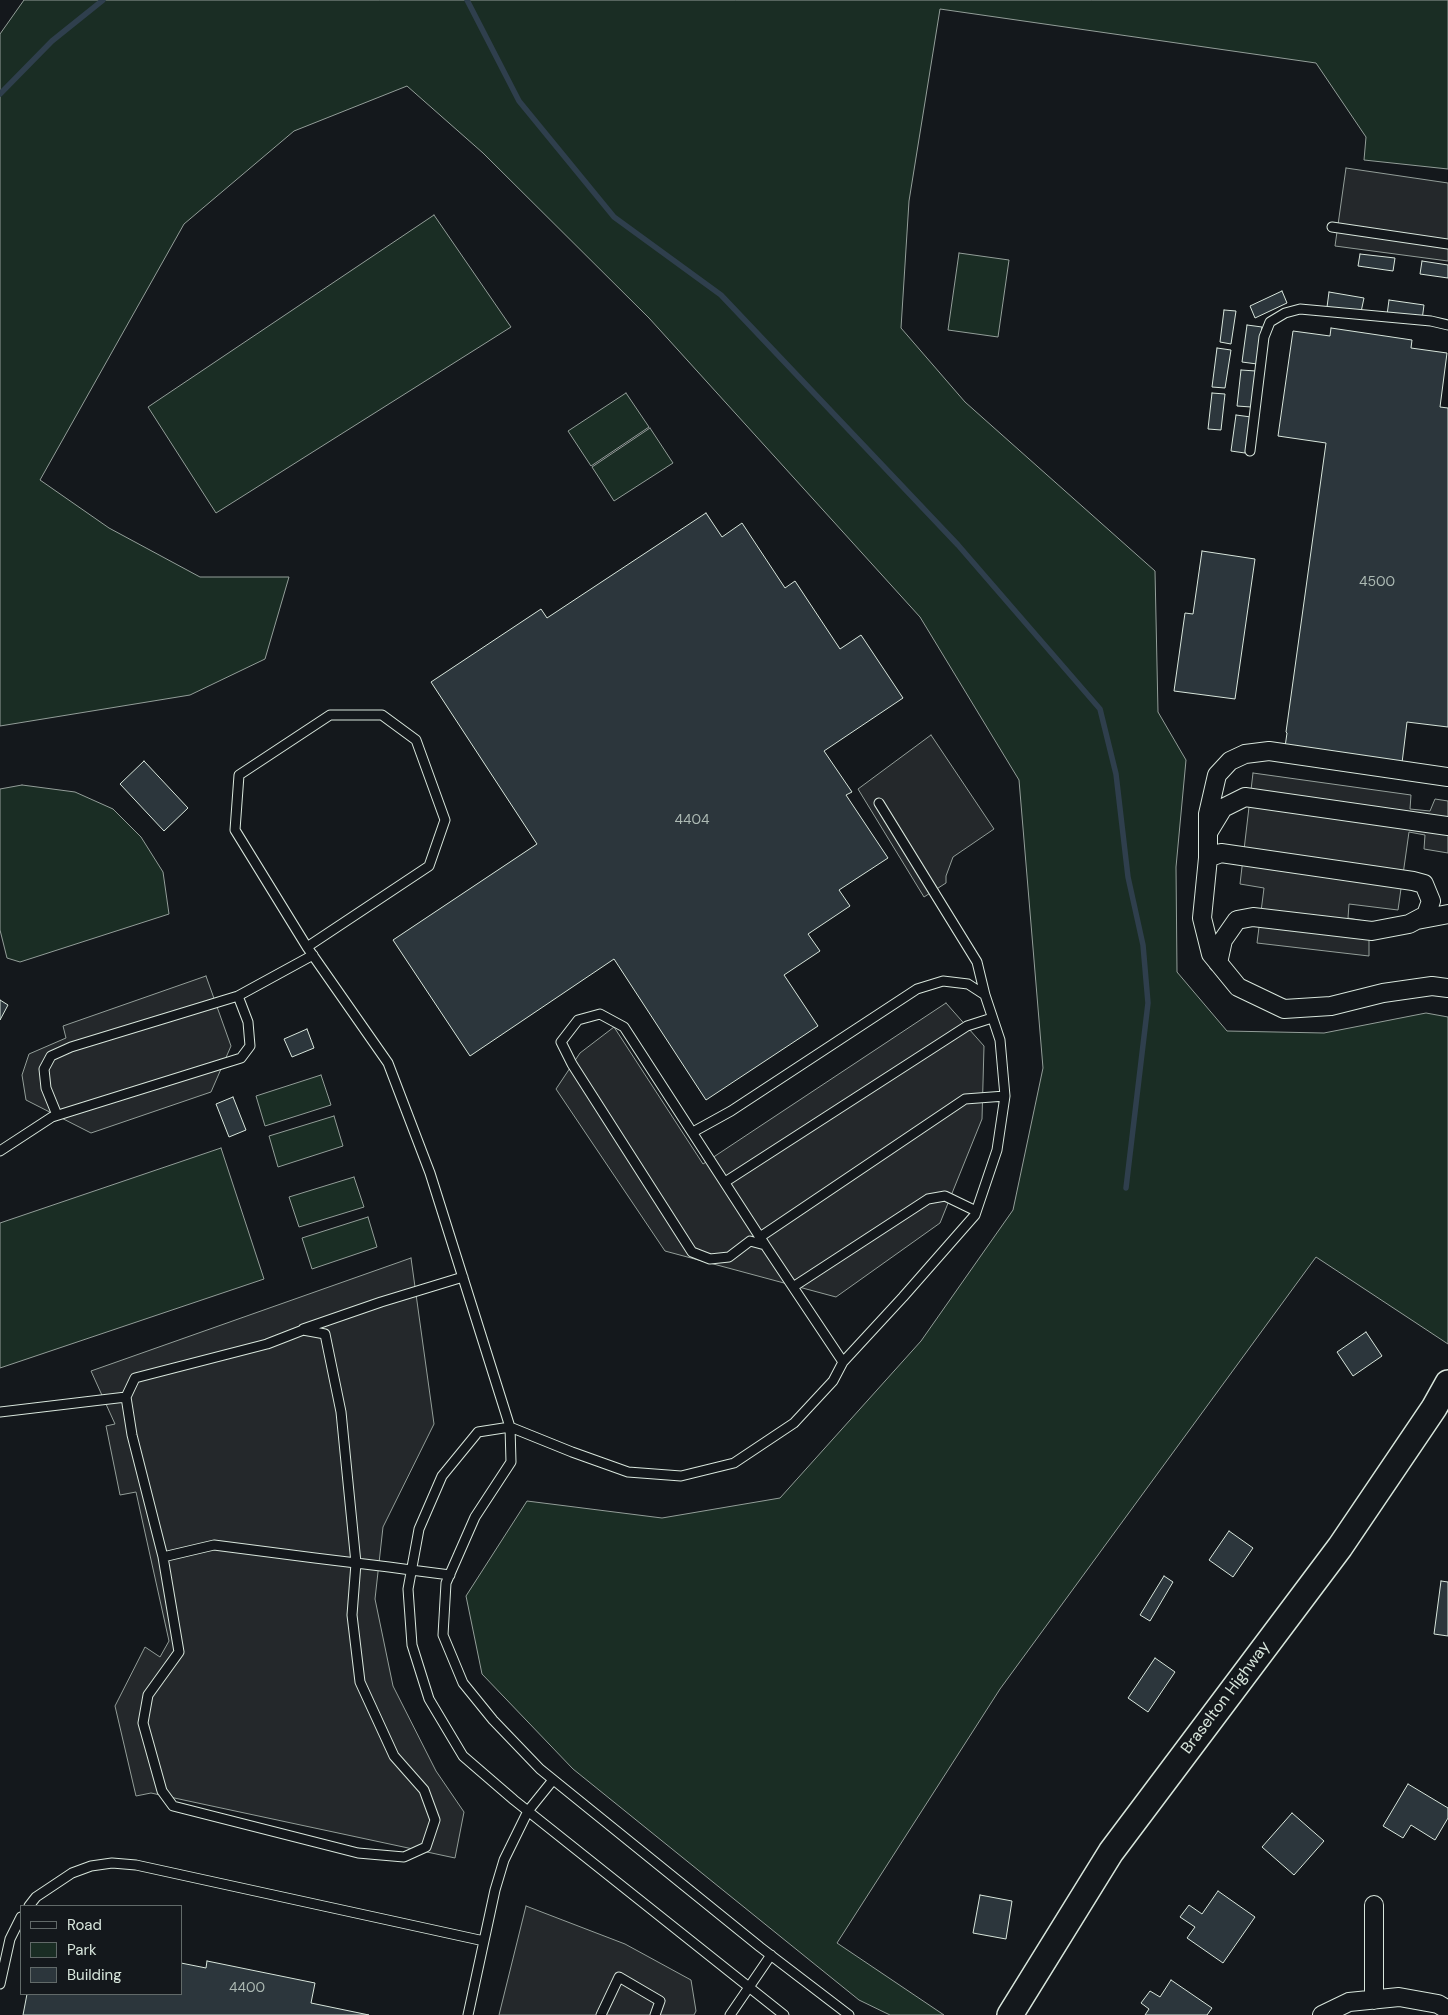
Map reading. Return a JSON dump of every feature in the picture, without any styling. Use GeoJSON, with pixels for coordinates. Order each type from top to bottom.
{"type":"FeatureCollection","features":[{"type":"Feature","properties":{"kind":"main road","name":"Braselton Highway"},"geometry":{"type":"LineString","coordinates":[[1010,2015],[1111,1852],[1340,1547],[1434,1408],[1448,1383]]}},
{"type":"Feature","properties":{"kind":"street"},"geometry":{"type":"LineString","coordinates":[[1448,777],[1269,751],[1245,754],[1230,761],[1217,775],[1208,814],[1208,858],[1202,918],[1211,954],[1238,987],[1284,1009],[1331,1006],[1383,993],[1432,986],[1448,988]]}},
{"type":"Feature","properties":{"kind":"street"},"geometry":{"type":"LineString","coordinates":[[1208,834],[1222,808],[1245,797],[1448,826]]}},
{"type":"Feature","properties":{"kind":"street"},"geometry":{"type":"LineString","coordinates":[[1208,858],[1221,853],[1424,884],[1431,901],[1426,915],[1409,924],[1372,931],[1253,917],[1237,920],[1223,940],[1218,963]]}},
{"type":"Feature","properties":{"kind":"street"},"geometry":{"type":"LineString","coordinates":[[1416,920],[1448,914]]}},
{"type":"Feature","properties":{"kind":"street"},"geometry":{"type":"LineString","coordinates":[[1374,1905],[1374,2000]]}},
{"type":"Feature","properties":{"kind":"street"},"geometry":{"type":"LineString","coordinates":[[1322,2015],[1349,2002],[1399,1997],[1438,2004],[1448,2010]]}},
{"type":"Feature","properties":{"kind":"lane"},"geometry":{"type":"LineString","coordinates":[[1332,228],[1448,244]]}},
{"type":"Feature","properties":{"kind":"lane"},"geometry":{"type":"LineString","coordinates":[[1250,451],[1264,337],[1270,322],[1285,313],[1300,309],[1431,321],[1448,325]]}},
{"type":"Feature","properties":{"kind":"lane"},"geometry":{"type":"LineString","coordinates":[[57,1115],[46,1088],[44,1069],[51,1056],[71,1047],[238,996],[310,951],[429,866],[445,820],[416,740],[382,715],[330,716],[239,775],[235,830],[310,951],[388,1063],[430,1173],[510,1427],[511,1462],[475,1518],[446,1583],[443,1635],[463,1683],[493,1720],[540,1770],[770,1955],[849,2015]]}},
{"type":"Feature","properties":{"kind":"lane"},"geometry":{"type":"LineString","coordinates":[[784,2015],[528,1811],[463,1756],[429,1699],[412,1645],[408,1589],[419,1529],[442,1476],[478,1432],[510,1427],[628,1472],[681,1476],[734,1463],[794,1423],[833,1381],[843,1362],[910,1290],[975,1215],[997,1150],[1005,1096],[1000,1040],[985,995],[977,962],[880,803]]}},
{"type":"Feature","properties":{"kind":"lane"},"geometry":{"type":"LineString","coordinates":[[693,1132],[731,1112],[917,988],[943,981],[968,984],[985,995]]}},
{"type":"Feature","properties":{"kind":"lane"},"geometry":{"type":"LineString","coordinates":[[0,1151],[57,1115],[241,1058],[250,1046],[248,1022],[238,996]]}},
{"type":"Feature","properties":{"kind":"lane"},"geometry":{"type":"LineString","coordinates":[[843,1362],[762,1241],[624,1027],[600,1014],[578,1020],[561,1042],[572,1064],[692,1252],[710,1258],[729,1257],[750,1241],[762,1241],[965,1099],[1005,1096]]}},
{"type":"Feature","properties":{"kind":"lane"},"geometry":{"type":"LineString","coordinates":[[725,1182],[967,1026],[992,1018]]}},
{"type":"Feature","properties":{"kind":"lane"},"geometry":{"type":"LineString","coordinates":[[793,1287],[928,1199],[945,1196],[976,1211]]}},
{"type":"Feature","properties":{"kind":"lane"},"geometry":{"type":"LineString","coordinates":[[303,1330],[325,1334],[341,1412],[356,1563],[352,1615],[360,1682],[394,1756],[424,1790],[435,1820],[426,1847],[404,1856],[358,1853],[173,1806],[162,1791],[143,1723],[148,1695],[179,1652],[163,1557],[132,1435],[126,1397],[135,1378],[267,1344],[303,1330],[381,1302],[463,1277]]}},
{"type":"Feature","properties":{"kind":"lane"},"geometry":{"type":"LineString","coordinates":[[0,1412],[126,1397]]}},
{"type":"Feature","properties":{"kind":"lane"},"geometry":{"type":"LineString","coordinates":[[163,1557],[214,1545],[450,1574]]}},
{"type":"Feature","properties":{"kind":"lane"},"geometry":{"type":"LineString","coordinates":[[468,2015],[504,1860],[528,1811],[553,1780]]}},
{"type":"Feature","properties":{"kind":"lane"},"geometry":{"type":"LineString","coordinates":[[30,1905],[36,1897],[72,1873],[91,1866],[105,1864],[136,1865],[484,1941]]}},
{"type":"Feature","properties":{"kind":"lane"},"geometry":{"type":"LineString","coordinates":[[0,1982],[10,1939],[20,1919]]}},
{"type":"Feature","properties":{"kind":"lane"},"geometry":{"type":"LineString","coordinates":[[730,2015],[770,1955]]}},
{"type":"Feature","properties":{"kind":"lane"},"geometry":{"type":"LineString","coordinates":[[601,2015],[619,1977],[660,2001],[655,2015]]}},
{"type":"Feature","properties":{"kind":"green space"},"geometry":{"type":"Polygon","coordinates":[[[24,0],[1448,0],[1448,169],[1364,160],[1366,137],[1316,63],[940,9],[909,201],[901,328],[965,402],[1155,571],[1158,712],[1186,760],[1176,867],[1177,972],[1227,1031],[1324,1033],[1426,1013],[1448,1017],[1448,1344],[1316,1257],[1000,1689],[837,1943],[944,2015],[890,2015],[859,2000],[573,1769],[482,1674],[466,1596],[527,1501],[662,1518],[780,1498],[921,1341],[1013,1210],[1043,1068],[1019,780],[920,617],[649,318],[483,153],[407,86],[294,131],[184,224],[40,480],[109,528],[200,577],[289,577],[265,659],[190,695],[0,726],[0,34],[24,0]]]}},
{"type":"Feature","properties":{"kind":"green space"},"geometry":{"type":"Polygon","coordinates":[[[434,215],[511,327],[216,513],[148,407],[434,215]]]}},
{"type":"Feature","properties":{"kind":"green space"},"geometry":{"type":"Polygon","coordinates":[[[959,253],[1009,260],[998,337],[948,330],[959,253]]]}},
{"type":"Feature","properties":{"kind":"green space"},"geometry":{"type":"Polygon","coordinates":[[[626,393],[649,427],[591,466],[568,431],[626,393]]]}},
{"type":"Feature","properties":{"kind":"green space"},"geometry":{"type":"Polygon","coordinates":[[[650,428],[673,463],[614,501],[592,467],[650,428]]]}},
{"type":"Feature","properties":{"kind":"green space"},"geometry":{"type":"Polygon","coordinates":[[[22,785],[75,792],[113,809],[141,837],[163,872],[169,914],[20,962],[7,958],[0,930],[0,789],[22,785]]]}},
{"type":"Feature","properties":{"kind":"green space"},"geometry":{"type":"Polygon","coordinates":[[[321,1075],[331,1105],[265,1126],[256,1096],[321,1075]]]}},
{"type":"Feature","properties":{"kind":"green space"},"geometry":{"type":"Polygon","coordinates":[[[334,1116],[343,1146],[278,1167],[269,1136],[334,1116]]]}},
{"type":"Feature","properties":{"kind":"green space"},"geometry":{"type":"Polygon","coordinates":[[[221,1148],[264,1279],[0,1368],[0,1223],[221,1148]]]}},
{"type":"Feature","properties":{"kind":"green space"},"geometry":{"type":"Polygon","coordinates":[[[354,1177],[364,1207],[299,1227],[289,1197],[354,1177]]]}},
{"type":"Feature","properties":{"kind":"green space"},"geometry":{"type":"Polygon","coordinates":[[[368,1217],[377,1247],[312,1269],[302,1238],[368,1217]]]}},
{"type":"Feature","properties":{"kind":"shaded area"},"geometry":{"type":"Polygon","coordinates":[[[1346,168],[1448,183],[1448,261],[1335,246],[1346,168]]]}},
{"type":"Feature","properties":{"kind":"shaded area"},"geometry":{"type":"Polygon","coordinates":[[[931,735],[994,829],[953,857],[946,876],[946,883],[924,897],[858,789],[931,735]]]}},
{"type":"Feature","properties":{"kind":"shaded area"},"geometry":{"type":"Polygon","coordinates":[[[1253,773],[1411,795],[1410,809],[1430,811],[1435,799],[1448,801],[1448,853],[1424,849],[1425,835],[1409,832],[1398,910],[1349,904],[1348,918],[1369,922],[1369,956],[1257,943],[1264,888],[1240,884],[1253,773]]]}},
{"type":"Feature","properties":{"kind":"shaded area"},"geometry":{"type":"Polygon","coordinates":[[[206,976],[231,1046],[211,1092],[91,1133],[26,1100],[22,1075],[29,1054],[66,1038],[63,1026],[206,976]]]}},
{"type":"Feature","properties":{"kind":"shaded area"},"geometry":{"type":"Polygon","coordinates":[[[946,1003],[984,1046],[982,1119],[940,1223],[836,1297],[665,1251],[556,1089],[580,1053],[614,1027],[703,1164],[946,1003]]]}},
{"type":"Feature","properties":{"kind":"shaded area"},"geometry":{"type":"Polygon","coordinates":[[[411,1258],[434,1424],[383,1527],[375,1599],[393,1686],[436,1771],[464,1812],[455,1858],[151,1793],[136,1796],[115,1706],[145,1647],[160,1657],[169,1641],[136,1492],[120,1495],[106,1426],[115,1424],[91,1371],[411,1258]]]}},
{"type":"Feature","properties":{"kind":"shaded area"},"geometry":{"type":"Polygon","coordinates":[[[526,1906],[625,1944],[691,1980],[696,2011],[694,2015],[499,2015],[526,1906]]]}},
{"type":"Feature","properties":{"kind":"building"},"geometry":{"type":"Polygon","coordinates":[[[1360,254],[1395,258],[1393,271],[1358,266],[1360,254]]]}},
{"type":"Feature","properties":{"kind":"building"},"geometry":{"type":"Polygon","coordinates":[[[1422,261],[1448,265],[1448,278],[1420,274],[1422,261]]]}},
{"type":"Feature","properties":{"kind":"building"},"geometry":{"type":"Polygon","coordinates":[[[1282,291],[1287,303],[1255,318],[1250,306],[1282,291]]]}},
{"type":"Feature","properties":{"kind":"building"},"geometry":{"type":"Polygon","coordinates":[[[1329,292],[1364,298],[1361,312],[1327,307],[1329,292]]]}},
{"type":"Feature","properties":{"kind":"building"},"geometry":{"type":"Polygon","coordinates":[[[1389,300],[1424,305],[1422,320],[1387,315],[1389,300]]]}},
{"type":"Feature","properties":{"kind":"building"},"geometry":{"type":"Polygon","coordinates":[[[1224,310],[1236,311],[1231,344],[1220,342],[1224,310]]]}},
{"type":"Feature","properties":{"kind":"building"},"geometry":{"type":"Polygon","coordinates":[[[1247,325],[1262,327],[1257,364],[1242,362],[1247,325]]]}},
{"type":"Feature","properties":{"kind":"building"},"geometry":{"type":"Polygon","coordinates":[[[1331,328],[1412,340],[1411,348],[1447,353],[1440,407],[1448,408],[1448,727],[1407,722],[1402,763],[1285,747],[1326,443],[1278,436],[1293,331],[1330,336],[1331,328]]]}},
{"type":"Feature","properties":{"kind":"building"},"geometry":{"type":"Polygon","coordinates":[[[1217,348],[1231,350],[1225,388],[1212,387],[1217,348]]]}},
{"type":"Feature","properties":{"kind":"building"},"geometry":{"type":"Polygon","coordinates":[[[1241,370],[1256,371],[1251,407],[1237,406],[1241,370]]]}},
{"type":"Feature","properties":{"kind":"building"},"geometry":{"type":"Polygon","coordinates":[[[1212,393],[1225,394],[1221,430],[1208,429],[1212,393]]]}},
{"type":"Feature","properties":{"kind":"building"},"geometry":{"type":"Polygon","coordinates":[[[1236,415],[1251,417],[1245,453],[1231,451],[1236,415]]]}},
{"type":"Feature","properties":{"kind":"building"},"geometry":{"type":"Polygon","coordinates":[[[706,513],[722,537],[742,523],[785,588],[795,581],[840,649],[861,635],[903,698],[824,751],[852,792],[846,795],[888,858],[839,890],[850,906],[808,934],[820,951],[784,975],[818,1026],[706,1100],[614,959],[470,1056],[393,940],[537,844],[431,682],[541,609],[547,618],[706,513]]]}},
{"type":"Feature","properties":{"kind":"building"},"geometry":{"type":"Polygon","coordinates":[[[1202,551],[1255,559],[1235,699],[1174,691],[1185,613],[1193,614],[1202,551]]]}},
{"type":"Feature","properties":{"kind":"building"},"geometry":{"type":"Polygon","coordinates":[[[144,761],[188,808],[164,831],[120,784],[144,761]]]}},
{"type":"Feature","properties":{"kind":"building"},"geometry":{"type":"Polygon","coordinates":[[[0,1000],[8,1005],[0,1020],[0,1000]]]}},
{"type":"Feature","properties":{"kind":"building"},"geometry":{"type":"Polygon","coordinates":[[[307,1029],[314,1048],[292,1057],[284,1039],[307,1029]]]}},
{"type":"Feature","properties":{"kind":"building"},"geometry":{"type":"Polygon","coordinates":[[[233,1097],[246,1130],[229,1137],[216,1104],[233,1097]]]}},
{"type":"Feature","properties":{"kind":"building"},"geometry":{"type":"Polygon","coordinates":[[[1366,1332],[1382,1356],[1353,1376],[1337,1352],[1366,1332]]]}},
{"type":"Feature","properties":{"kind":"building"},"geometry":{"type":"Polygon","coordinates":[[[1229,1531],[1253,1548],[1233,1577],[1209,1560],[1229,1531]]]}},
{"type":"Feature","properties":{"kind":"building"},"geometry":{"type":"Polygon","coordinates":[[[1164,1576],[1173,1582],[1150,1621],[1140,1615],[1164,1576]]]}},
{"type":"Feature","properties":{"kind":"building"},"geometry":{"type":"Polygon","coordinates":[[[1441,1581],[1448,1582],[1448,1636],[1434,1634],[1441,1581]]]}},
{"type":"Feature","properties":{"kind":"building"},"geometry":{"type":"Polygon","coordinates":[[[1155,1658],[1175,1672],[1148,1712],[1128,1698],[1155,1658]]]}},
{"type":"Feature","properties":{"kind":"building"},"geometry":{"type":"Polygon","coordinates":[[[1408,1784],[1448,1808],[1448,1818],[1435,1840],[1411,1825],[1403,1838],[1383,1826],[1408,1784]]]}},
{"type":"Feature","properties":{"kind":"building"},"geometry":{"type":"Polygon","coordinates":[[[1292,1813],[1324,1841],[1294,1875],[1262,1847],[1292,1813]]]}},
{"type":"Feature","properties":{"kind":"building"},"geometry":{"type":"Polygon","coordinates":[[[1218,1891],[1255,1917],[1223,1963],[1187,1938],[1195,1927],[1180,1917],[1189,1905],[1202,1914],[1218,1891]]]}},
{"type":"Feature","properties":{"kind":"building"},"geometry":{"type":"Polygon","coordinates":[[[980,1895],[1012,1901],[1006,1939],[973,1933],[980,1895]]]}},
{"type":"Feature","properties":{"kind":"building"},"geometry":{"type":"Polygon","coordinates":[[[207,1961],[315,1983],[311,2003],[369,2015],[23,2015],[27,1995],[182,1995],[182,1963],[206,1968],[207,1961]]]}},
{"type":"Feature","properties":{"kind":"building"},"geometry":{"type":"Polygon","coordinates":[[[1171,1980],[1212,2008],[1207,2015],[1145,2015],[1149,2009],[1141,2003],[1150,1991],[1160,1997],[1171,1980]]]}},
{"type":"Feature","properties":{"kind":"waterway"},"geometry":{"type":"LineString","coordinates":[[0,94],[52,41],[103,0]]}},
{"type":"Feature","properties":{"kind":"waterway"},"geometry":{"type":"LineString","coordinates":[[467,0],[519,101],[614,217],[721,295],[958,545],[1100,709],[1116,774],[1128,877],[1143,945],[1148,1003],[1126,1188]]}}]}
